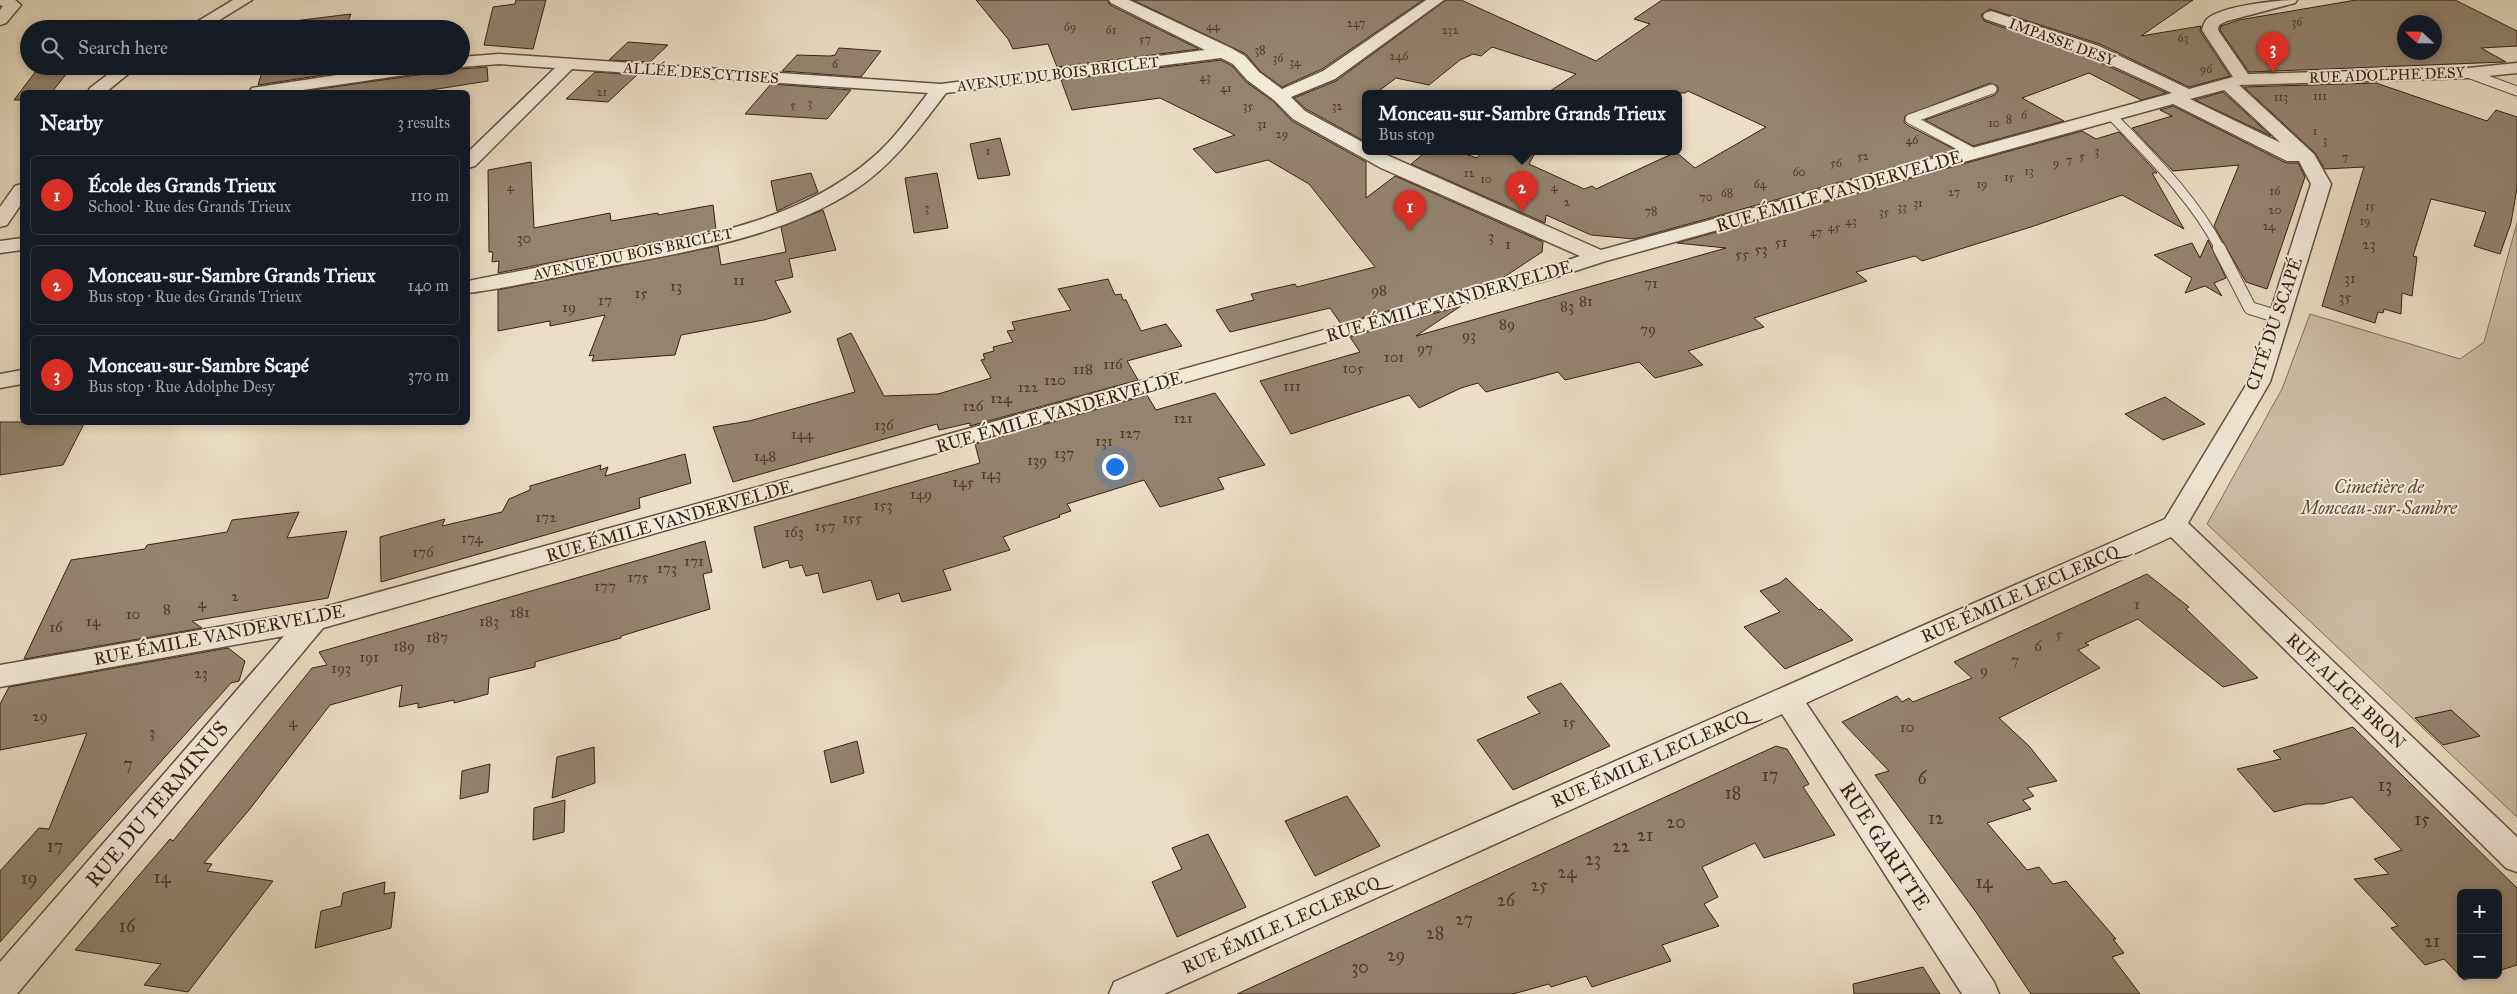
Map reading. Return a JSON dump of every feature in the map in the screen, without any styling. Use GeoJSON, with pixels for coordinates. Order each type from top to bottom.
{"type":"FeatureCollection","features":[{"type":"Feature","properties":{"kind":"street"},"geometry":{"type":"LineString","coordinates":[[0,20],[13,5],[2,0]]}},
{"type":"Feature","properties":{"kind":"street"},"geometry":{"type":"LineString","coordinates":[[209,20],[244,0]]}},
{"type":"Feature","properties":{"kind":"street"},"geometry":{"type":"LineString","coordinates":[[1117,0],[1239,60],[1253,76],[1280,96],[1298,115],[1362,150]]}},
{"type":"Feature","properties":{"kind":"street"},"geometry":{"type":"LineString","coordinates":[[1280,96],[1329,74],[1436,0]]}},
{"type":"Feature","properties":{"kind":"street","name":"CITÉ DU SCAPÉ"},"geometry":{"type":"LineString","coordinates":[[2174,525],[2259,382],[2321,184],[2307,158],[2235,81],[2210,30],[2212,23],[2221,18],[2289,0]]}},
{"type":"Feature","properties":{"kind":"street","name":"IMPASSE DESY"},"geometry":{"type":"LineString","coordinates":[[1991,16],[2093,50],[2181,96]]}},
{"type":"Feature","properties":{"kind":"street","name":"AVENUE DU BOIS BRICLET"},"geometry":{"type":"LineString","coordinates":[[470,287],[684,246],[750,229],[793,214],[841,190],[878,163],[941,89],[1225,52]]}},
{"type":"Feature","properties":{"kind":"street","name":"ALLÉE DES CYTISES"},"geometry":{"type":"LineString","coordinates":[[470,61],[499,59],[941,89]]}},
{"type":"Feature","properties":{"kind":"street"},"geometry":{"type":"LineString","coordinates":[[470,160],[567,65]]}},
{"type":"Feature","properties":{"kind":"street","name":"RUE ADOLPHE DESY"},"geometry":{"type":"LineString","coordinates":[[2111,115],[2235,81],[2468,73],[2517,68]]}},
{"type":"Feature","properties":{"kind":"street"},"geometry":{"type":"LineString","coordinates":[[99,90],[118,75]]}},
{"type":"Feature","properties":{"kind":"street"},"geometry":{"type":"LineString","coordinates":[[271,90],[372,75]]}},
{"type":"Feature","properties":{"kind":"street"},"geometry":{"type":"LineString","coordinates":[[2181,96],[2286,152],[2312,169]]}},
{"type":"Feature","properties":{"kind":"street","name":"RUE ÉMILE VANDERVELDE"},"geometry":{"type":"LineString","coordinates":[[0,676],[314,620],[770,494],[1427,306],[1537,277],[1599,257],[2111,115]]}},
{"type":"Feature","properties":{"kind":"street"},"geometry":{"type":"LineString","coordinates":[[1371,155],[1599,257]]}},
{"type":"Feature","properties":{"kind":"street"},"geometry":{"type":"LineString","coordinates":[[0,221],[20,193]]}},
{"type":"Feature","properties":{"kind":"street"},"geometry":{"type":"LineString","coordinates":[[0,247],[20,244]]}},
{"type":"Feature","properties":{"kind":"street"},"geometry":{"type":"LineString","coordinates":[[0,381],[20,377]]}},
{"type":"Feature","properties":{"kind":"street","name":"RUE ÉMILE LECLERCQ"},"geometry":{"type":"LineString","coordinates":[[1126,994],[2174,525]]}},
{"type":"Feature","properties":{"kind":"street","name":"RUE ALICE BRON"},"geometry":{"type":"LineString","coordinates":[[2174,525],[2517,858]]}},
{"type":"Feature","properties":{"kind":"street","name":"RUE DU TERMINUS"},"geometry":{"type":"LineString","coordinates":[[0,988],[314,620]]}},
{"type":"Feature","properties":{"kind":"street","name":"RUE GARITTE"},"geometry":{"type":"LineString","coordinates":[[1787,698],[1982,994]]}},
{"type":"Feature","properties":{"kind":"lane"},"geometry":{"type":"LineString","coordinates":[[2468,73],[2517,91]]}},
{"type":"Feature","properties":{"kind":"lane"},"geometry":{"type":"LineString","coordinates":[[1974,153],[1910,119],[1992,89]]}},
{"type":"Feature","properties":{"kind":"lane"},"geometry":{"type":"LineString","coordinates":[[2111,115],[2158,164],[2208,226],[2250,308],[2279,317]]}},
{"type":"Feature","properties":{"kind":"green space","name":"Cimetière de Monceau-sur-Sambre"},"geometry":{"type":"Polygon","coordinates":[[[2517,223],[2517,817],[2207,524],[2282,389],[2310,314],[2460,359],[2484,342],[2517,223]]]}},
{"type":"Feature","properties":{"kind":"building"},"geometry":{"type":"Polygon","coordinates":[[[516,0],[546,0],[533,49],[484,45],[493,7],[515,4],[516,0]]]}},
{"type":"Feature","properties":{"kind":"building"},"geometry":{"type":"Polygon","coordinates":[[[976,0],[1107,0],[1110,5],[1199,49],[1057,67],[1048,44],[1013,49],[1008,39],[976,0]]]}},
{"type":"Feature","properties":{"kind":"building"},"geometry":{"type":"Polygon","coordinates":[[[1133,0],[1423,0],[1322,69],[1282,87],[1260,71],[1246,54],[1133,0]]]}},
{"type":"Feature","properties":{"kind":"building"},"geometry":{"type":"Polygon","coordinates":[[[1446,0],[1461,0],[1596,61],[1650,24],[1634,19],[1662,0],[2193,0],[2141,36],[2201,26],[2200,31],[2230,76],[2189,87],[2100,44],[1990,9],[1981,15],[1984,21],[2086,56],[2167,93],[2141,100],[2089,73],[2022,98],[2064,121],[1973,146],[1925,120],[1995,95],[1998,91],[1998,86],[1990,83],[1905,116],[1904,122],[1907,125],[1956,150],[1634,239],[1591,235],[1546,215],[1545,223],[1411,164],[1422,155],[1468,155],[1477,158],[1480,155],[1534,155],[1529,164],[1584,189],[1592,186],[1596,189],[1670,155],[1680,155],[1695,168],[1766,127],[1688,91],[1682,93],[1682,90],[1552,90],[1576,74],[1492,47],[1481,56],[1473,54],[1460,60],[1429,85],[1396,78],[1380,90],[1362,90],[1362,140],[1306,109],[1294,98],[1336,81],[1446,0]]]}},
{"type":"Feature","properties":{"kind":"building"},"geometry":{"type":"Polygon","coordinates":[[[2356,0],[2455,0],[2517,31],[2517,46],[2481,48],[2506,62],[2249,72],[2220,30],[2221,26],[2239,20],[2356,0]]]}},
{"type":"Feature","properties":{"kind":"building"},"geometry":{"type":"Polygon","coordinates":[[[351,14],[349,20],[302,20],[351,14]]]}},
{"type":"Feature","properties":{"kind":"building"},"geometry":{"type":"Polygon","coordinates":[[[628,42],[668,45],[650,62],[609,60],[628,42]]]}},
{"type":"Feature","properties":{"kind":"building"},"geometry":{"type":"Polygon","coordinates":[[[839,48],[881,51],[861,77],[782,71],[797,55],[830,56],[835,55],[839,48]]]}},
{"type":"Feature","properties":{"kind":"building"},"geometry":{"type":"Polygon","coordinates":[[[1221,60],[1232,66],[1246,82],[1273,101],[1292,121],[1366,162],[1366,198],[1395,176],[1543,242],[1542,252],[1501,279],[1341,324],[1330,308],[1230,332],[1216,310],[1254,300],[1251,294],[1295,284],[1297,287],[1375,267],[1309,184],[1268,160],[1216,173],[1193,149],[1235,135],[1160,98],[1072,110],[1061,80],[1221,60]]]}},
{"type":"Feature","properties":{"kind":"building"},"geometry":{"type":"Polygon","coordinates":[[[487,67],[488,81],[431,90],[312,90],[418,75],[470,75],[470,68],[487,67]]]}},
{"type":"Feature","properties":{"kind":"building"},"geometry":{"type":"Polygon","coordinates":[[[595,72],[637,75],[608,102],[566,99],[595,72]]]}},
{"type":"Feature","properties":{"kind":"building"},"geometry":{"type":"Polygon","coordinates":[[[33,75],[65,75],[54,90],[22,90],[33,75]]]}},
{"type":"Feature","properties":{"kind":"building"},"geometry":{"type":"Polygon","coordinates":[[[261,75],[323,75],[258,85],[261,75]]]}},
{"type":"Feature","properties":{"kind":"building"},"geometry":{"type":"Polygon","coordinates":[[[2376,83],[2487,121],[2496,110],[2517,117],[2517,188],[2511,223],[2500,254],[2474,246],[2486,212],[2431,199],[2413,256],[2417,257],[2412,296],[2402,293],[2401,314],[2384,309],[2383,313],[2378,312],[2375,323],[2322,306],[2364,167],[2325,169],[2315,153],[2244,87],[2376,83]]]}},
{"type":"Feature","properties":{"kind":"building"},"geometry":{"type":"Polygon","coordinates":[[[771,84],[851,90],[827,119],[745,114],[771,84]]]}},
{"type":"Feature","properties":{"kind":"building"},"geometry":{"type":"Polygon","coordinates":[[[20,92],[20,100],[14,100],[20,92]]]}},
{"type":"Feature","properties":{"kind":"building"},"geometry":{"type":"Polygon","coordinates":[[[2223,92],[2271,136],[2195,100],[2223,92]]]}},
{"type":"Feature","properties":{"kind":"building"},"geometry":{"type":"Polygon","coordinates":[[[2173,106],[2286,163],[2298,163],[2305,177],[2267,289],[2246,282],[2214,226],[2239,165],[2173,171],[2132,128],[2172,116],[2160,110],[2173,106]]]}},
{"type":"Feature","properties":{"kind":"building"},"geometry":{"type":"Polygon","coordinates":[[[2082,131],[2096,139],[2119,132],[2157,173],[2152,173],[2184,229],[2122,195],[2034,226],[1922,261],[1915,256],[1856,272],[1867,281],[1754,318],[1764,327],[1688,351],[1703,365],[1655,378],[1639,362],[1565,380],[1558,372],[1486,392],[1478,383],[1461,388],[1419,408],[1409,395],[1291,434],[1260,381],[1360,352],[1350,337],[1461,306],[1416,336],[1726,248],[1677,243],[2082,131]]]}},
{"type":"Feature","properties":{"kind":"building"},"geometry":{"type":"Polygon","coordinates":[[[1000,138],[1010,175],[978,179],[970,144],[1000,138]]]}},
{"type":"Feature","properties":{"kind":"building"},"geometry":{"type":"Polygon","coordinates":[[[531,162],[534,228],[610,213],[611,221],[713,205],[716,230],[498,273],[499,261],[492,262],[493,252],[489,252],[488,170],[531,162]]]}},
{"type":"Feature","properties":{"kind":"building"},"geometry":{"type":"Polygon","coordinates":[[[811,173],[818,192],[777,211],[771,181],[811,173]]]}},
{"type":"Feature","properties":{"kind":"building"},"geometry":{"type":"Polygon","coordinates":[[[937,173],[948,228],[914,233],[905,178],[937,173]]]}},
{"type":"Feature","properties":{"kind":"building"},"geometry":{"type":"Polygon","coordinates":[[[823,210],[836,250],[789,259],[793,277],[775,281],[791,312],[764,320],[681,335],[675,355],[592,361],[594,355],[589,356],[605,315],[550,326],[550,321],[498,331],[498,290],[718,246],[721,265],[786,252],[781,227],[823,210]]]}},
{"type":"Feature","properties":{"kind":"building"},"geometry":{"type":"Polygon","coordinates":[[[2208,240],[2226,278],[2214,283],[2222,296],[2205,286],[2185,293],[2192,278],[2154,255],[2192,243],[2200,258],[2208,240]]]}},
{"type":"Feature","properties":{"kind":"building"},"geometry":{"type":"Polygon","coordinates":[[[1108,279],[1115,295],[1121,294],[1123,300],[1126,300],[1141,331],[1166,324],[1182,346],[1127,361],[1138,380],[970,426],[970,423],[939,430],[937,424],[733,482],[713,427],[749,421],[855,392],[837,339],[851,333],[884,396],[938,394],[991,378],[981,360],[985,359],[983,354],[994,351],[993,347],[1013,342],[1007,331],[1015,330],[1012,322],[1071,310],[1058,289],[1108,279]]]}},
{"type":"Feature","properties":{"kind":"building"},"geometry":{"type":"Polygon","coordinates":[[[1215,393],[1265,465],[1218,478],[1224,489],[1160,507],[1144,480],[1067,504],[1071,511],[1059,515],[1060,517],[1003,537],[1010,550],[943,570],[951,590],[902,602],[899,593],[877,600],[871,580],[823,593],[818,573],[806,576],[802,565],[790,568],[788,560],[763,568],[754,527],[980,463],[975,444],[1147,395],[1156,410],[1215,393]]]}},
{"type":"Feature","properties":{"kind":"building"},"geometry":{"type":"Polygon","coordinates":[[[2165,397],[2205,424],[2163,440],[2125,414],[2165,397]]]}},
{"type":"Feature","properties":{"kind":"building"},"geometry":{"type":"Polygon","coordinates":[[[0,422],[20,422],[20,425],[83,425],[63,465],[0,475],[0,422]]]}},
{"type":"Feature","properties":{"kind":"building"},"geometry":{"type":"Polygon","coordinates":[[[685,454],[691,483],[639,498],[640,508],[381,582],[380,537],[445,519],[442,526],[502,512],[509,499],[530,490],[530,486],[601,465],[600,470],[608,467],[605,476],[685,454]]]}},
{"type":"Feature","properties":{"kind":"building"},"geometry":{"type":"Polygon","coordinates":[[[299,512],[287,538],[347,531],[328,598],[192,621],[202,628],[24,659],[71,560],[145,549],[147,545],[227,532],[232,520],[299,512]]]}},
{"type":"Feature","properties":{"kind":"building"},"geometry":{"type":"Polygon","coordinates":[[[705,541],[712,572],[703,574],[710,609],[621,636],[621,638],[535,662],[535,667],[489,678],[488,694],[454,703],[454,700],[418,708],[418,703],[399,707],[402,685],[330,705],[249,810],[204,863],[212,864],[207,871],[273,881],[188,992],[144,985],[161,964],[75,950],[170,839],[173,841],[312,668],[327,665],[319,652],[705,541]]]}},
{"type":"Feature","properties":{"kind":"building"},"geometry":{"type":"Polygon","coordinates":[[[2147,574],[2189,607],[2186,609],[2258,678],[2223,687],[2138,619],[2085,643],[2089,645],[2078,650],[2100,668],[1999,718],[2029,746],[2057,781],[2027,788],[2034,796],[2023,800],[2031,809],[1987,823],[2027,870],[2039,867],[2053,884],[2066,881],[2116,939],[2113,939],[2124,953],[2112,957],[2140,994],[2031,994],[1976,912],[1875,775],[1889,771],[1842,722],[1897,696],[1902,702],[1909,698],[1913,702],[1972,678],[1954,662],[2147,574]]]}},
{"type":"Feature","properties":{"kind":"building"},"geometry":{"type":"Polygon","coordinates":[[[1786,578],[1853,640],[1785,669],[1744,627],[1780,612],[1760,591],[1780,583],[1786,578]]]}},
{"type":"Feature","properties":{"kind":"building"},"geometry":{"type":"Polygon","coordinates":[[[228,648],[245,661],[239,681],[231,683],[0,942],[0,871],[39,828],[49,829],[87,733],[0,750],[0,704],[9,687],[228,648]]]}},
{"type":"Feature","properties":{"kind":"building"},"geometry":{"type":"Polygon","coordinates":[[[1561,683],[1610,746],[1513,790],[1477,740],[1540,713],[1527,697],[1561,683]]]}},
{"type":"Feature","properties":{"kind":"building"},"geometry":{"type":"Polygon","coordinates":[[[2451,710],[2480,736],[2443,745],[2415,718],[2451,710]]]}},
{"type":"Feature","properties":{"kind":"building"},"geometry":{"type":"Polygon","coordinates":[[[2353,727],[2517,888],[2517,965],[2502,970],[2502,889],[2457,889],[2457,973],[2444,959],[2425,965],[2391,928],[2398,926],[2354,879],[2389,874],[2374,859],[2402,850],[2352,797],[2323,804],[2306,804],[2274,812],[2237,769],[2281,759],[2273,751],[2353,727]]]}},
{"type":"Feature","properties":{"kind":"building"},"geometry":{"type":"Polygon","coordinates":[[[857,741],[864,773],[831,783],[824,751],[857,741]]]}},
{"type":"Feature","properties":{"kind":"building"},"geometry":{"type":"Polygon","coordinates":[[[1776,746],[1787,749],[1809,784],[1803,787],[1835,835],[1764,858],[1755,843],[1702,867],[1718,897],[1704,904],[1719,926],[1662,945],[1671,961],[1592,987],[1586,976],[1551,987],[1549,984],[1513,994],[1237,994],[1776,746]]]}},
{"type":"Feature","properties":{"kind":"building"},"geometry":{"type":"Polygon","coordinates":[[[594,747],[595,783],[552,798],[557,757],[594,747]]]}},
{"type":"Feature","properties":{"kind":"building"},"geometry":{"type":"Polygon","coordinates":[[[490,764],[488,792],[460,799],[462,771],[490,764]]]}},
{"type":"Feature","properties":{"kind":"building"},"geometry":{"type":"Polygon","coordinates":[[[1347,796],[1380,846],[1315,876],[1285,821],[1347,796]]]}},
{"type":"Feature","properties":{"kind":"building"},"geometry":{"type":"Polygon","coordinates":[[[565,800],[564,832],[533,840],[534,808],[565,800]]]}},
{"type":"Feature","properties":{"kind":"building"},"geometry":{"type":"Polygon","coordinates":[[[1208,834],[1246,907],[1177,937],[1152,882],[1182,869],[1172,848],[1208,834]]]}},
{"type":"Feature","properties":{"kind":"building"},"geometry":{"type":"Polygon","coordinates":[[[385,882],[384,894],[395,892],[391,928],[315,948],[321,911],[341,906],[343,893],[385,882]]]}},
{"type":"Feature","properties":{"kind":"building"},"geometry":{"type":"Polygon","coordinates":[[[1923,967],[1940,994],[1854,994],[1853,984],[1923,967]]]}},
{"type":"Feature","properties":{"kind":"place","name":"Monceau-sur-Sambre Scapé"},"geometry":{"type":"Point","coordinates":[2273,73]}},
{"type":"Feature","properties":{"kind":"place","name":"Monceau-sur-Sambre Grands Trieux"},"geometry":{"type":"Point","coordinates":[1522,212]}},
{"type":"Feature","properties":{"kind":"place","name":"École des Grands Trieux"},"geometry":{"type":"Point","coordinates":[1410,231]}}]}
